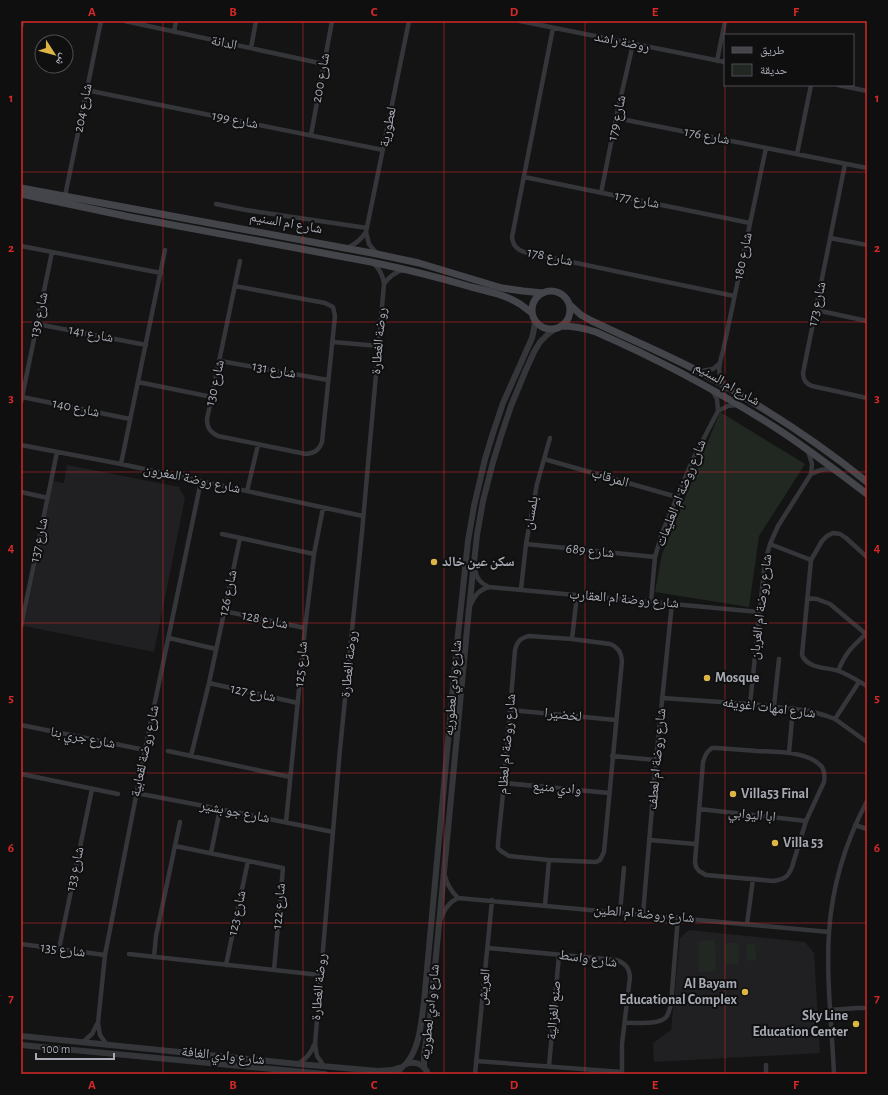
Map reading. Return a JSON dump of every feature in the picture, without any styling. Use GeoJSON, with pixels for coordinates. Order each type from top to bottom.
{"type":"FeatureCollection","features":[{"type":"Feature","properties":{"kind":"main road","name":"شارع ام السنيم"},"geometry":{"type":"LineString","coordinates":[[21,188],[377,254],[419,263],[502,288],[523,292],[543,293]]}},
{"type":"Feature","properties":{"kind":"main road","name":"شارع ام السنيم"},"geometry":{"type":"LineString","coordinates":[[21,194],[130,217],[371,262],[452,281],[521,304],[534,317]]}},
{"type":"Feature","properties":{"kind":"main road"},"geometry":{"type":"LineString","coordinates":[[555,291],[566,298],[569,304],[569,316],[566,321],[558,327],[550,329],[544,327],[539,324],[534,317],[532,307],[534,301],[543,293],[555,291]]}},
{"type":"Feature","properties":{"kind":"main road","name":"شارع ام السنيم"},"geometry":{"type":"LineString","coordinates":[[569,304],[581,315],[590,320],[661,353],[727,387],[800,432],[865,480]]}},
{"type":"Feature","properties":{"kind":"main road","name":"شارع ام السنيم"},"geometry":{"type":"LineString","coordinates":[[558,327],[575,326],[585,328],[674,369],[777,428],[867,494]]}},
{"type":"Feature","properties":{"kind":"street"},"geometry":{"type":"LineString","coordinates":[[21,27],[22,21]]}},
{"type":"Feature","properties":{"kind":"street","name":"شارع 204"},"geometry":{"type":"LineString","coordinates":[[65,196],[101,21]]}},
{"type":"Feature","properties":{"kind":"street","name":"الدانة"},"geometry":{"type":"LineString","coordinates":[[125,21],[324,64]]}},
{"type":"Feature","properties":{"kind":"street"},"geometry":{"type":"LineString","coordinates":[[174,32],[176,21]]}},
{"type":"Feature","properties":{"kind":"street"},"geometry":{"type":"LineString","coordinates":[[251,48],[256,21]]}},
{"type":"Feature","properties":{"kind":"street","name":"شارع 200"},"geometry":{"type":"LineString","coordinates":[[311,135],[332,21]]}},
{"type":"Feature","properties":{"kind":"street","name":"لعطورية"},"geometry":{"type":"LineString","coordinates":[[367,230],[409,21]]}},
{"type":"Feature","properties":{"kind":"street","name":"روضة راشد"},"geometry":{"type":"LineString","coordinates":[[520,21],[724,62]]}},
{"type":"Feature","properties":{"kind":"street"},"geometry":{"type":"LineString","coordinates":[[717,61],[724,21]]}},
{"type":"Feature","properties":{"kind":"street","name":"شارع 178"},"geometry":{"type":"LineString","coordinates":[[553,28],[512,237],[513,242],[519,250],[734,296]]}},
{"type":"Feature","properties":{"kind":"street","name":"شارع 179"},"geometry":{"type":"LineString","coordinates":[[602,193],[616,118],[633,44]]}},
{"type":"Feature","properties":{"kind":"street"},"geometry":{"type":"LineString","coordinates":[[797,154],[811,86]]}},
{"type":"Feature","properties":{"kind":"street"},"geometry":{"type":"LineString","coordinates":[[843,86],[867,91]]}},
{"type":"Feature","properties":{"kind":"street","name":"شارع 199"},"geometry":{"type":"LineString","coordinates":[[86,90],[383,150]]}},
{"type":"Feature","properties":{"kind":"street","name":"شارع 176"},"geometry":{"type":"LineString","coordinates":[[616,118],[867,168]]}},
{"type":"Feature","properties":{"kind":"street","name":"شارع 180"},"geometry":{"type":"LineString","coordinates":[[719,364],[766,148]]}},
{"type":"Feature","properties":{"kind":"street","name":"شارع 173"},"geometry":{"type":"LineString","coordinates":[[845,164],[803,373],[804,380],[809,385],[867,398]]}},
{"type":"Feature","properties":{"kind":"street","name":"شارع 177"},"geometry":{"type":"LineString","coordinates":[[524,177],[750,223]]}},
{"type":"Feature","properties":{"kind":"street"},"geometry":{"type":"LineString","coordinates":[[216,204],[367,230]]}},
{"type":"Feature","properties":{"kind":"street"},"geometry":{"type":"LineString","coordinates":[[347,248],[363,238],[367,230]]}},
{"type":"Feature","properties":{"kind":"street"},"geometry":{"type":"LineString","coordinates":[[367,230],[369,244],[377,254]]}},
{"type":"Feature","properties":{"kind":"street"},"geometry":{"type":"LineString","coordinates":[[830,238],[867,245]]}},
{"type":"Feature","properties":{"kind":"street"},"geometry":{"type":"LineString","coordinates":[[21,246],[161,273]]}},
{"type":"Feature","properties":{"kind":"street"},"geometry":{"type":"LineString","coordinates":[[121,464],[165,250]]}},
{"type":"Feature","properties":{"kind":"street","name":"شارع 139"},"geometry":{"type":"LineString","coordinates":[[22,399],[52,252]]}},
{"type":"Feature","properties":{"kind":"street","name":"شارع 130"},"geometry":{"type":"LineString","coordinates":[[235,286],[324,303],[332,307],[335,316],[322,442],[317,451],[306,454],[258,445],[218,436],[212,433],[209,429],[207,419],[240,261]]}},
{"type":"Feature","properties":{"kind":"street","name":"روضة الغطارة"},"geometry":{"type":"LineString","coordinates":[[324,1066],[317,1056],[315,1044],[320,975],[384,284],[384,277],[381,271],[371,262]]}},
{"type":"Feature","properties":{"kind":"street"},"geometry":{"type":"LineString","coordinates":[[384,284],[393,274],[405,270]]}},
{"type":"Feature","properties":{"kind":"street"},"geometry":{"type":"LineString","coordinates":[[816,310],[867,321]]}},
{"type":"Feature","properties":{"kind":"street","name":"شارع وادي لعطوريه"},"geometry":{"type":"LineString","coordinates":[[398,1074],[411,1058],[416,1046],[424,1002],[457,644],[468,541],[474,506],[485,459],[503,403],[532,338],[534,317]]}},
{"type":"Feature","properties":{"kind":"street","name":"شارع 141"},"geometry":{"type":"LineString","coordinates":[[37,324],[146,345]]}},
{"type":"Feature","properties":{"kind":"street","name":"شارع وادي لعطوريه"},"geometry":{"type":"LineString","coordinates":[[424,1068],[424,1054],[430,1019],[477,535],[495,455],[511,406],[534,352],[540,342],[558,327]]}},
{"type":"Feature","properties":{"kind":"street"},"geometry":{"type":"LineString","coordinates":[[332,342],[379,346]]}},
{"type":"Feature","properties":{"kind":"street","name":"شارع 131"},"geometry":{"type":"LineString","coordinates":[[220,361],[328,380]]}},
{"type":"Feature","properties":{"kind":"street"},"geometry":{"type":"LineString","coordinates":[[699,372],[713,369],[719,364]]}},
{"type":"Feature","properties":{"kind":"street"},"geometry":{"type":"LineString","coordinates":[[719,364],[718,369],[721,378],[727,387]]}},
{"type":"Feature","properties":{"kind":"street"},"geometry":{"type":"LineString","coordinates":[[138,382],[212,397]]}},
{"type":"Feature","properties":{"kind":"street"},"geometry":{"type":"LineString","coordinates":[[712,390],[717,399],[718,411],[728,406],[739,406]]}},
{"type":"Feature","properties":{"kind":"street","name":"شارع 140"},"geometry":{"type":"LineString","coordinates":[[22,399],[130,419]]}},
{"type":"Feature","properties":{"kind":"street","name":"شارع روضة ام العليمات"},"geometry":{"type":"LineString","coordinates":[[651,602],[655,557],[662,533],[692,459],[718,411]]}},
{"type":"Feature","properties":{"kind":"street","name":"بلمسان"},"geometry":{"type":"LineString","coordinates":[[521,589],[526,544],[537,484],[550,438]]}},
{"type":"Feature","properties":{"kind":"street","name":"شارع روضة المغرون"},"geometry":{"type":"LineString","coordinates":[[21,445],[121,464],[363,516]]}},
{"type":"Feature","properties":{"kind":"street"},"geometry":{"type":"LineString","coordinates":[[247,491],[258,445]]}},
{"type":"Feature","properties":{"kind":"street"},"geometry":{"type":"LineString","coordinates":[[807,450],[812,464],[811,474]]}},
{"type":"Feature","properties":{"kind":"street","name":"شارع 137"},"geometry":{"type":"LineString","coordinates":[[21,627],[57,452]]}},
{"type":"Feature","properties":{"kind":"street","name":"المرقاب"},"geometry":{"type":"LineString","coordinates":[[544,458],[677,497]]}},
{"type":"Feature","properties":{"kind":"street"},"geometry":{"type":"LineString","coordinates":[[811,474],[824,469],[836,471]]}},
{"type":"Feature","properties":{"kind":"street","name":"شارع روضة ام الغربان"},"geometry":{"type":"LineString","coordinates":[[750,704],[765,562],[770,544],[778,526],[811,474]]}},
{"type":"Feature","properties":{"kind":"street","name":"شارع روضة لقعابية"},"geometry":{"type":"LineString","coordinates":[[107,1044],[100,1035],[98,1023],[105,955],[136,793],[202,481]]}},
{"type":"Feature","properties":{"kind":"street"},"geometry":{"type":"LineString","coordinates":[[21,492],[48,498]]}},
{"type":"Feature","properties":{"kind":"street","name":"شارع 125"},"geometry":{"type":"LineString","coordinates":[[286,822],[305,628],[314,554],[323,508]]}},
{"type":"Feature","properties":{"kind":"street"},"geometry":{"type":"LineString","coordinates":[[867,557],[840,534],[833,533],[827,536],[822,542],[811,560],[802,656],[804,660],[812,665],[838,671],[867,686]]}},
{"type":"Feature","properties":{"kind":"street"},"geometry":{"type":"LineString","coordinates":[[222,534],[314,554]]}},
{"type":"Feature","properties":{"kind":"street","name":"شارع 126"},"geometry":{"type":"LineString","coordinates":[[191,756],[209,683],[240,538]]}},
{"type":"Feature","properties":{"kind":"street","name":"شارع 689"},"geometry":{"type":"LineString","coordinates":[[526,544],[655,557]]}},
{"type":"Feature","properties":{"kind":"street"},"geometry":{"type":"LineString","coordinates":[[770,544],[811,560]]}},
{"type":"Feature","properties":{"kind":"street"},"geometry":{"type":"LineString","coordinates":[[474,564],[478,578],[483,584],[489,587]]}},
{"type":"Feature","properties":{"kind":"street"},"geometry":{"type":"LineString","coordinates":[[469,608],[476,594],[489,587]]}},
{"type":"Feature","properties":{"kind":"street","name":"شارع روضة ام العقارب"},"geometry":{"type":"LineString","coordinates":[[489,587],[759,612]]}},
{"type":"Feature","properties":{"kind":"street"},"geometry":{"type":"LineString","coordinates":[[572,639],[577,595]]}},
{"type":"Feature","properties":{"kind":"street"},"geometry":{"type":"LineString","coordinates":[[807,598],[817,599],[830,604],[866,634],[846,654],[838,671]]}},
{"type":"Feature","properties":{"kind":"street","name":"شارع روضة ام لعطف"},"geometry":{"type":"LineString","coordinates":[[643,914],[656,760],[672,603]]}},
{"type":"Feature","properties":{"kind":"street","name":"شارع 128"},"geometry":{"type":"LineString","coordinates":[[224,611],[305,628]]}},
{"type":"Feature","properties":{"kind":"street","name":"شارع روضة ام لعظام"},"geometry":{"type":"LineString","coordinates":[[529,636],[572,639],[610,644],[619,650],[622,661],[604,852],[600,860],[592,862],[509,856],[504,854],[498,848],[510,710],[515,650],[520,640],[529,636]]}},
{"type":"Feature","properties":{"kind":"street"},"geometry":{"type":"LineString","coordinates":[[169,638],[216,648]]}},
{"type":"Feature","properties":{"kind":"street"},"geometry":{"type":"LineString","coordinates":[[774,706],[779,659]]}},
{"type":"Feature","properties":{"kind":"street"},"geometry":{"type":"LineString","coordinates":[[835,719],[859,682]]}},
{"type":"Feature","properties":{"kind":"street","name":"شارع 127"},"geometry":{"type":"LineString","coordinates":[[209,683],[298,703]]}},
{"type":"Feature","properties":{"kind":"street","name":"شارع امهات اغويفه"},"geometry":{"type":"LineString","coordinates":[[662,698],[774,706],[819,713],[835,719],[867,742]]}},
{"type":"Feature","properties":{"kind":"street"},"geometry":{"type":"LineString","coordinates":[[789,753],[793,708]]}},
{"type":"Feature","properties":{"kind":"street","name":"لخضيرا"},"geometry":{"type":"LineString","coordinates":[[510,710],[616,720]]}},
{"type":"Feature","properties":{"kind":"street","name":"شارع جري بنا"},"geometry":{"type":"LineString","coordinates":[[21,726],[145,750]]}},
{"type":"Feature","properties":{"kind":"street"},"geometry":{"type":"LineString","coordinates":[[712,748],[789,753],[810,758],[824,771],[824,782],[806,821],[792,867],[786,877],[781,880],[774,881],[702,873],[696,867],[694,862],[699,809],[704,756],[712,748]]}},
{"type":"Feature","properties":{"kind":"street"},"geometry":{"type":"LineString","coordinates":[[168,751],[290,777]]}},
{"type":"Feature","properties":{"kind":"street"},"geometry":{"type":"LineString","coordinates":[[612,756],[656,760]]}},
{"type":"Feature","properties":{"kind":"street"},"geometry":{"type":"LineString","coordinates":[[21,774],[118,794]]}},
{"type":"Feature","properties":{"kind":"street","name":"وادي منيع"},"geometry":{"type":"LineString","coordinates":[[504,783],[609,793]]}},
{"type":"Feature","properties":{"kind":"street","name":"شارع 133"},"geometry":{"type":"LineString","coordinates":[[59,950],[92,789]]}},
{"type":"Feature","properties":{"kind":"street","name":"شارع جو بشير"},"geometry":{"type":"LineString","coordinates":[[136,793],[333,832]]}},
{"type":"Feature","properties":{"kind":"street"},"geometry":{"type":"LineString","coordinates":[[834,1074],[829,967],[829,932],[833,901],[841,865],[867,801]]}},
{"type":"Feature","properties":{"kind":"street"},"geometry":{"type":"LineString","coordinates":[[212,853],[220,809]]}},
{"type":"Feature","properties":{"kind":"street","name":"ابا اليوابي"},"geometry":{"type":"LineString","coordinates":[[699,809],[806,821]]}},
{"type":"Feature","properties":{"kind":"street"},"geometry":{"type":"LineString","coordinates":[[154,958],[156,936],[180,822]]}},
{"type":"Feature","properties":{"kind":"street"},"geometry":{"type":"LineString","coordinates":[[856,825],[867,829]]}},
{"type":"Feature","properties":{"kind":"street"},"geometry":{"type":"LineString","coordinates":[[650,840],[695,844]]}},
{"type":"Feature","properties":{"kind":"street","name":"شارع 122"},"geometry":{"type":"LineString","coordinates":[[175,846],[283,868],[274,970]]}},
{"type":"Feature","properties":{"kind":"street"},"geometry":{"type":"LineString","coordinates":[[545,905],[549,860]]}},
{"type":"Feature","properties":{"kind":"street","name":"شارع 123"},"geometry":{"type":"LineString","coordinates":[[226,965],[248,861]]}},
{"type":"Feature","properties":{"kind":"street"},"geometry":{"type":"LineString","coordinates":[[620,912],[624,868]]}},
{"type":"Feature","properties":{"kind":"street"},"geometry":{"type":"LineString","coordinates":[[440,921],[450,902],[458,898],[448,886],[444,874]]}},
{"type":"Feature","properties":{"kind":"street"},"geometry":{"type":"LineString","coordinates":[[747,924],[753,879]]}},
{"type":"Feature","properties":{"kind":"street","name":"شارع روضة ام الطين"},"geometry":{"type":"LineString","coordinates":[[458,898],[829,932]]}},
{"type":"Feature","properties":{"kind":"street","name":"العريش"},"geometry":{"type":"LineString","coordinates":[[475,1074],[492,900]]}},
{"type":"Feature","properties":{"kind":"street"},"geometry":{"type":"LineString","coordinates":[[625,1023],[656,1022],[667,1016],[670,1010],[678,917]]}},
{"type":"Feature","properties":{"kind":"street","name":"شارع 135"},"geometry":{"type":"LineString","coordinates":[[21,944],[105,955]]}},
{"type":"Feature","properties":{"kind":"street","name":"شارع واسط"},"geometry":{"type":"LineString","coordinates":[[488,948],[616,960],[623,962],[628,967],[630,977],[622,1044],[622,1073]]}},
{"type":"Feature","properties":{"kind":"street"},"geometry":{"type":"LineString","coordinates":[[129,954],[154,958],[320,975]]}},
{"type":"Feature","properties":{"kind":"street","name":"صنع الغزالية"},"geometry":{"type":"LineString","coordinates":[[549,1066],[559,955]]}},
{"type":"Feature","properties":{"kind":"street"},"geometry":{"type":"LineString","coordinates":[[831,1010],[867,1008]]}},
{"type":"Feature","properties":{"kind":"street"},"geometry":{"type":"LineString","coordinates":[[83,1042],[92,1034],[98,1023]]}},
{"type":"Feature","properties":{"kind":"street","name":"شارع وادي الغافة"},"geometry":{"type":"LineString","coordinates":[[21,1036],[378,1071],[386,1071],[404,1066]]}},
{"type":"Feature","properties":{"kind":"street","name":"روضة الغطارة"},"geometry":{"type":"LineString","coordinates":[[298,1064],[309,1056],[315,1044]]}},
{"type":"Feature","properties":{"kind":"street","name":"شارع وادي الغافة"},"geometry":{"type":"LineString","coordinates":[[22,1046],[299,1073],[324,1074]]}},
{"type":"Feature","properties":{"kind":"street"},"geometry":{"type":"LineString","coordinates":[[476,1061],[622,1073]]}},
{"type":"Feature","properties":{"kind":"street"},"geometry":{"type":"LineString","coordinates":[[404,1066],[411,1063],[416,1063],[421,1065],[428,1074]]}},
{"type":"Feature","properties":{"kind":"street"},"geometry":{"type":"LineString","coordinates":[[766,1065],[766,1074]]}},
{"type":"Feature","properties":{"kind":"shaded area"},"geometry":{"type":"Polygon","coordinates":[[[67,465],[179,487],[185,498],[154,652],[24,626],[53,481],[64,483],[67,465]]]}},
{"type":"Feature","properties":{"kind":"shaded area","name":"Al Bayam Educational Complex"},"geometry":{"type":"Polygon","coordinates":[[[689,930],[805,942],[814,953],[820,1053],[654,1062],[653,1043],[671,1030],[680,938],[689,930]]]}},
{"type":"Feature","properties":{"kind":"green space"},"geometry":{"type":"Polygon","coordinates":[[[720,412],[805,464],[759,536],[749,607],[655,592],[662,554],[720,412]]]}},
{"type":"Feature","properties":{"kind":"green space"},"geometry":{"type":"Polygon","coordinates":[[[715,940],[716,971],[699,972],[699,941],[715,940]]]}},
{"type":"Feature","properties":{"kind":"green space"},"geometry":{"type":"Polygon","coordinates":[[[725,943],[739,943],[739,964],[725,964],[725,943]]]}},
{"type":"Feature","properties":{"kind":"green space"},"geometry":{"type":"Polygon","coordinates":[[[746,944],[755,944],[756,960],[747,961],[746,944]]]}},
{"type":"Feature","properties":{"kind":"place","name":"سكن عين خالد"},"geometry":{"type":"Point","coordinates":[434,562]}},
{"type":"Feature","properties":{"kind":"place","name":"Mosque"},"geometry":{"type":"Point","coordinates":[707,678]}},
{"type":"Feature","properties":{"kind":"place","name":"Villa53 Final"},"geometry":{"type":"Point","coordinates":[733,794]}},
{"type":"Feature","properties":{"kind":"place","name":"Villa 53"},"geometry":{"type":"Point","coordinates":[775,843]}},
{"type":"Feature","properties":{"kind":"place","name":"Al Bayam Educational Complex"},"geometry":{"type":"Point","coordinates":[745,992]}},
{"type":"Feature","properties":{"kind":"place","name":"Sky Line Education Center"},"geometry":{"type":"Point","coordinates":[856,1024]}}]}
